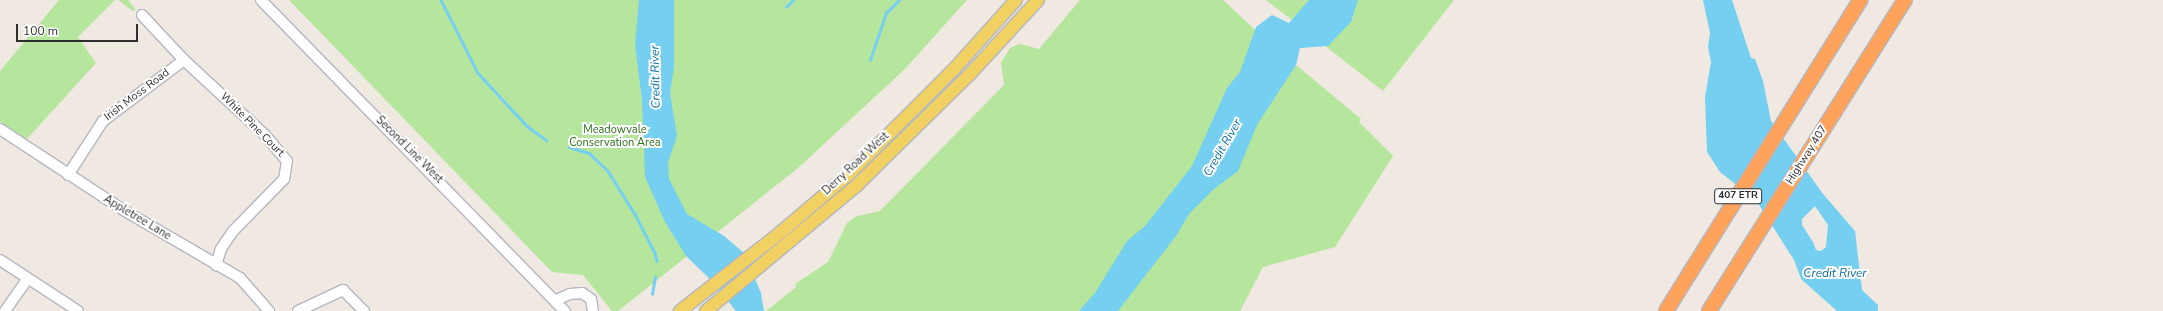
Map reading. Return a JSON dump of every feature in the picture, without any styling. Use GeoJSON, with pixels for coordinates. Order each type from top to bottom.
{"type":"FeatureCollection","features":[{"type":"Feature","properties":{"kind":"highway","name":"407 ETR"},"geometry":{"type":"LineString","coordinates":[[1666,311],[1860,0]]}},
{"type":"Feature","properties":{"kind":"highway","name":"Highway 407"},"geometry":{"type":"LineString","coordinates":[[1709,311],[1905,0]]}},
{"type":"Feature","properties":{"kind":"main road","name":"Derry Road West"},"geometry":{"type":"LineString","coordinates":[[682,310],[781,232],[849,174],[955,68],[1016,0]]}},
{"type":"Feature","properties":{"kind":"main road","name":"Derry Road West"},"geometry":{"type":"LineString","coordinates":[[706,311],[858,185],[970,74],[1038,0]]}},
{"type":"Feature","properties":{"kind":"street","name":"Second Line West"},"geometry":{"type":"LineString","coordinates":[[261,0],[556,300],[565,311]]}},
{"type":"Feature","properties":{"kind":"street","name":"White Pine Court"},"geometry":{"type":"LineString","coordinates":[[142,15],[184,60],[265,135],[289,165],[284,179],[233,231],[222,249],[216,265]]}},
{"type":"Feature","properties":{"kind":"street","name":"Irish Moss Road"},"geometry":{"type":"LineString","coordinates":[[68,175],[103,121],[184,60]]}},
{"type":"Feature","properties":{"kind":"street","name":"Appletree Lane"},"geometry":{"type":"LineString","coordinates":[[0,129],[68,175],[240,278],[268,311]]}},
{"type":"Feature","properties":{"kind":"street"},"geometry":{"type":"LineString","coordinates":[[0,260],[27,280],[78,311]]}},
{"type":"Feature","properties":{"kind":"street"},"geometry":{"type":"LineString","coordinates":[[5,311],[27,280]]}},
{"type":"Feature","properties":{"kind":"street"},"geometry":{"type":"LineString","coordinates":[[298,311],[343,290],[364,311]]}},
{"type":"Feature","properties":{"kind":"street"},"geometry":{"type":"LineString","coordinates":[[556,300],[570,294],[582,293],[591,299],[593,311]]}},
{"type":"Feature","properties":{"kind":"green space"},"geometry":{"type":"Polygon","coordinates":[[[59,0],[115,0],[78,37],[96,63],[27,139],[0,122],[0,71],[59,0]]]}},
{"type":"Feature","properties":{"kind":"green space"},"geometry":{"type":"Polygon","coordinates":[[[118,0],[128,0],[136,10],[133,11],[118,0]]]}},
{"type":"Feature","properties":{"kind":"green space","name":"Meadowvale Conservation Area"},"geometry":{"type":"Polygon","coordinates":[[[289,0],[967,0],[904,70],[798,168],[618,311],[612,311],[583,275],[552,272],[289,0]]]}},
{"type":"Feature","properties":{"kind":"green space"},"geometry":{"type":"Polygon","coordinates":[[[1080,0],[1223,0],[1295,67],[1296,65],[1361,119],[1359,122],[1393,156],[1335,247],[1263,267],[1240,311],[766,311],[796,287],[795,284],[828,262],[847,223],[857,216],[880,211],[1004,85],[1001,63],[1010,48],[1020,44],[1039,49],[1080,0]]]}},
{"type":"Feature","properties":{"kind":"green space"},"geometry":{"type":"Polygon","coordinates":[[[1266,0],[1454,0],[1383,91],[1266,0]]]}},
{"type":"Feature","properties":{"kind":"water","name":"Credit River"},"geometry":{"type":"Polygon","coordinates":[[[639,0],[674,0],[674,67],[670,93],[677,136],[668,163],[669,179],[687,214],[724,236],[744,253],[761,293],[764,311],[736,311],[713,282],[686,256],[665,222],[645,177],[642,100],[635,45],[639,0]]]}},
{"type":"Feature","properties":{"kind":"water","name":"Credit River"},"geometry":{"type":"Polygon","coordinates":[[[1309,0],[1358,0],[1351,22],[1328,46],[1300,48],[1296,65],[1257,125],[1238,171],[1214,189],[1189,214],[1176,236],[1118,311],[1079,311],[1095,293],[1127,241],[1145,226],[1192,166],[1227,88],[1240,72],[1256,27],[1272,15],[1289,23],[1309,0]]]}},
{"type":"Feature","properties":{"kind":"water","name":"Credit River"},"geometry":{"type":"Polygon","coordinates":[[[1703,0],[1732,0],[1751,58],[1755,59],[1763,81],[1771,121],[1823,194],[1855,231],[1862,290],[1878,305],[1878,311],[1837,311],[1801,279],[1794,260],[1756,200],[1720,172],[1707,152],[1705,97],[1711,62],[1708,47],[1710,33],[1703,0]],[[1815,206],[1802,219],[1802,225],[1813,242],[1816,250],[1821,251],[1826,247],[1828,225],[1815,206]]]}},
{"type":"Feature","properties":{"kind":"waterway"},"geometry":{"type":"LineString","coordinates":[[441,0],[478,73],[527,126],[546,140]]}},
{"type":"Feature","properties":{"kind":"waterway"},"geometry":{"type":"LineString","coordinates":[[786,7],[793,0]]}},
{"type":"Feature","properties":{"kind":"waterway"},"geometry":{"type":"LineString","coordinates":[[870,60],[886,13],[899,0]]}},
{"type":"Feature","properties":{"kind":"waterway"},"geometry":{"type":"LineString","coordinates":[[569,147],[589,153],[608,171],[635,214],[655,253],[657,261]]}},
{"type":"Feature","properties":{"kind":"waterway"},"geometry":{"type":"LineString","coordinates":[[652,294],[655,277]]}}]}
